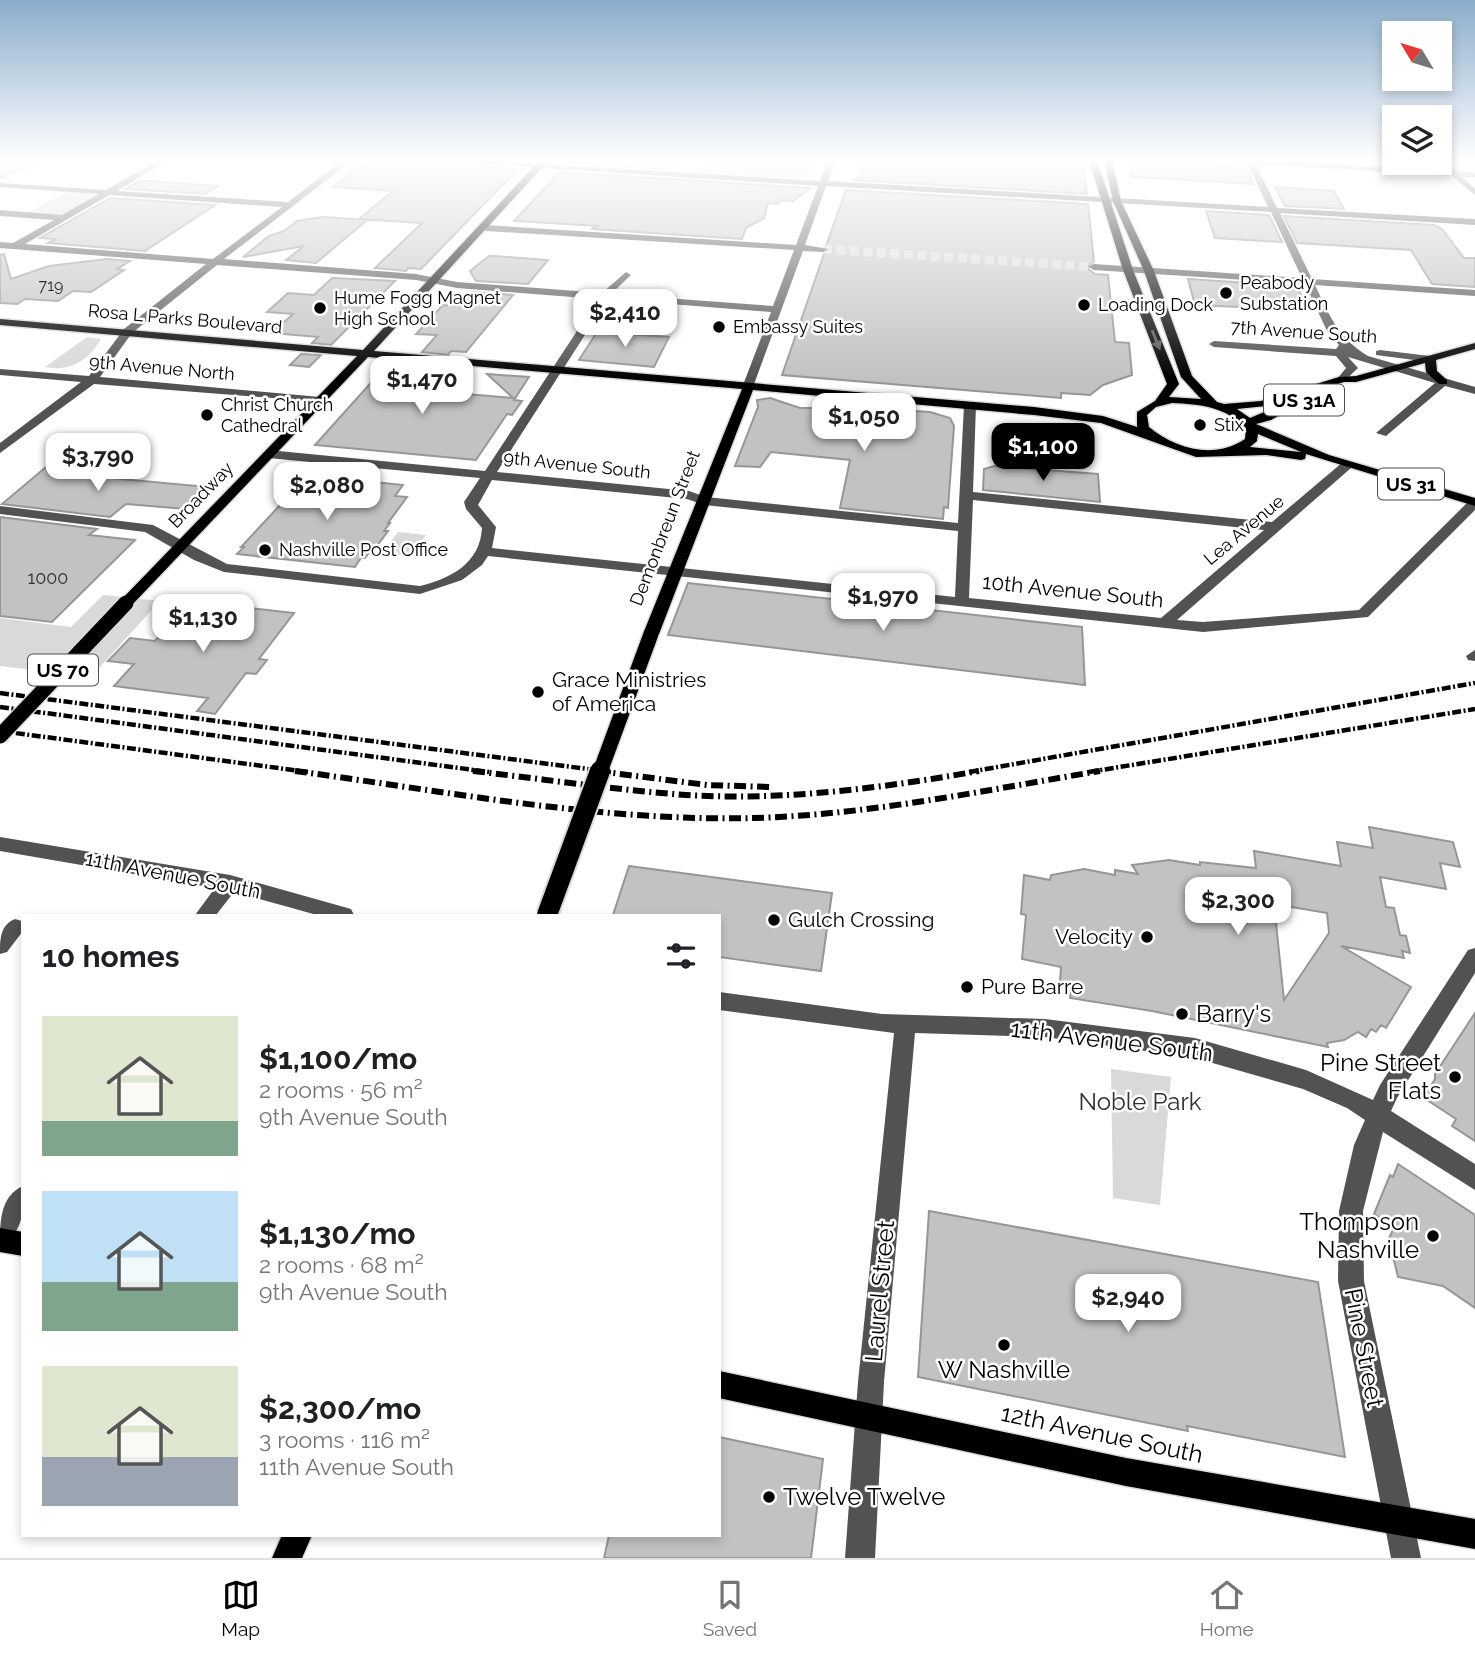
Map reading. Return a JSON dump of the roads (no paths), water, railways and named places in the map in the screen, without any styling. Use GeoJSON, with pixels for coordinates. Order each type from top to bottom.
{"type":"FeatureCollection","features":[{"type":"Feature","properties":{"kind":"main road","name":"Broadway"},"geometry":{"type":"LineString","coordinates":[[0,736],[469,241],[480,233]]}},
{"type":"Feature","properties":{"kind":"main road"},"geometry":{"type":"LineString","coordinates":[[1116,233],[1174,384],[1159,402]]}},
{"type":"Feature","properties":{"kind":"main road"},"geometry":{"type":"LineString","coordinates":[[1131,233],[1149,271],[1187,377],[1218,406]]}},
{"type":"Feature","properties":{"kind":"main road","name":"Rosa L Parks Boulevard"},"geometry":{"type":"LineString","coordinates":[[0,322],[366,351]]}},
{"type":"Feature","properties":{"kind":"main road","name":"US 31A"},"geometry":{"type":"LineString","coordinates":[[1218,406],[1262,404],[1475,346]]}},
{"type":"Feature","properties":{"kind":"main road","name":"US 31"},"geometry":{"type":"LineString","coordinates":[[366,351],[1034,411],[1103,420],[1150,435],[1170,446],[1196,452],[1266,451],[1325,458]]}},
{"type":"Feature","properties":{"kind":"main road"},"geometry":{"type":"LineString","coordinates":[[1430,359],[1433,372],[1443,382]]}},
{"type":"Feature","properties":{"kind":"main road","name":"US 31A"},"geometry":{"type":"LineString","coordinates":[[1250,424],[1286,406],[1356,385],[1350,379]]}},
{"type":"Feature","properties":{"kind":"main road","name":"Demonbreun Street"},"geometry":{"type":"LineString","coordinates":[[547,914],[651,634],[749,385]]}},
{"type":"Feature","properties":{"kind":"main road","name":"US 31"},"geometry":{"type":"LineString","coordinates":[[1034,411],[1109,414],[1146,409],[1159,402],[1187,400],[1218,406],[1250,424],[1325,458],[1475,502]]}},
{"type":"Feature","properties":{"kind":"main road"},"geometry":{"type":"LineString","coordinates":[[1146,409],[1140,421],[1150,435]]}},
{"type":"Feature","properties":{"kind":"main road"},"geometry":{"type":"LineString","coordinates":[[1234,451],[1251,441],[1250,424]]}},
{"type":"Feature","properties":{"kind":"main road"},"geometry":{"type":"LineString","coordinates":[[0,1240],[21,1244]]}},
{"type":"Feature","properties":{"kind":"main road","name":"12th Avenue South"},"geometry":{"type":"LineString","coordinates":[[721,1384],[1126,1472],[1475,1534]]}},
{"type":"Feature","properties":{"kind":"main road"},"geometry":{"type":"LineString","coordinates":[[287,1558],[296,1537]]}},
{"type":"Feature","properties":{"kind":"street"},"geometry":{"type":"LineString","coordinates":[[0,255],[38,233]]}},
{"type":"Feature","properties":{"kind":"street"},"geometry":{"type":"LineString","coordinates":[[0,449],[92,380],[128,331],[252,233]]}},
{"type":"Feature","properties":{"kind":"street"},"geometry":{"type":"LineString","coordinates":[[560,233],[823,249]]}},
{"type":"Feature","properties":{"kind":"street","name":"Demonbreun Street"},"geometry":{"type":"LineString","coordinates":[[749,385],[806,233]]}},
{"type":"Feature","properties":{"kind":"street"},"geometry":{"type":"LineString","coordinates":[[1285,233],[1352,368],[1350,379]]}},
{"type":"Feature","properties":{"kind":"street"},"geometry":{"type":"LineString","coordinates":[[0,245],[416,276],[433,280],[604,296],[778,309]]}},
{"type":"Feature","properties":{"kind":"street"},"geometry":{"type":"LineString","coordinates":[[1094,267],[1475,293]]}},
{"type":"Feature","properties":{"kind":"street"},"geometry":{"type":"LineString","coordinates":[[0,510],[140,526],[155,530],[199,557],[225,568],[419,590],[458,577],[486,552],[489,527],[471,506],[604,296],[615,282],[626,275]]}},
{"type":"Feature","properties":{"kind":"street","name":"7th Avenue South"},"geometry":{"type":"LineString","coordinates":[[1214,344],[1341,348],[1475,391]]}},
{"type":"Feature","properties":{"kind":"street"},"geometry":{"type":"LineString","coordinates":[[1341,348],[1430,359]]}},
{"type":"Feature","properties":{"kind":"street","name":"7th Avenue South"},"geometry":{"type":"LineString","coordinates":[[1354,354],[1392,356]]}},
{"type":"Feature","properties":{"kind":"street","name":"9th Avenue North"},"geometry":{"type":"LineString","coordinates":[[3,379],[92,380],[320,400]]}},
{"type":"Feature","properties":{"kind":"street"},"geometry":{"type":"LineString","coordinates":[[1382,433],[1443,382]]}},
{"type":"Feature","properties":{"kind":"street"},"geometry":{"type":"LineString","coordinates":[[962,600],[970,405]]}},
{"type":"Feature","properties":{"kind":"street","name":"9th Avenue South"},"geometry":{"type":"LineString","coordinates":[[268,454],[689,495],[704,501],[965,528]]}},
{"type":"Feature","properties":{"kind":"street","name":"Lea Avenue"},"geometry":{"type":"LineString","coordinates":[[1165,622],[1347,465]]}},
{"type":"Feature","properties":{"kind":"street"},"geometry":{"type":"LineString","coordinates":[[966,495],[1278,527]]}},
{"type":"Feature","properties":{"kind":"street","name":"10th Avenue South"},"geometry":{"type":"LineString","coordinates":[[486,552],[1203,627],[1363,614],[1475,502]]}},
{"type":"Feature","properties":{"kind":"street","name":"11th Avenue South"},"geometry":{"type":"LineString","coordinates":[[0,844],[230,883],[340,914]]}},
{"type":"Feature","properties":{"kind":"street"},"geometry":{"type":"LineString","coordinates":[[206,914],[230,883]]}},
{"type":"Feature","properties":{"kind":"street"},"geometry":{"type":"LineString","coordinates":[[0,946],[15,928]]}},
{"type":"Feature","properties":{"kind":"street","name":"Pine Street"},"geometry":{"type":"LineString","coordinates":[[1406,1558],[1350,1280],[1351,1210],[1366,1144],[1388,1092],[1475,957]]}},
{"type":"Feature","properties":{"kind":"street","name":"11th Avenue South"},"geometry":{"type":"LineString","coordinates":[[721,1000],[905,1024],[1045,1028],[1195,1048],[1256,1063],[1355,1101],[1475,1178]]}},
{"type":"Feature","properties":{"kind":"street","name":"Laurel Street"},"geometry":{"type":"LineString","coordinates":[[860,1558],[905,1024]]}},
{"type":"Feature","properties":{"kind":"street"},"geometry":{"type":"LineString","coordinates":[[0,1232],[21,1201]]}},
{"type":"Feature","properties":{"kind":"tunnel"},"geometry":{"type":"LineString","coordinates":[[823,249],[1094,267]]}},
{"type":"Feature","properties":{"kind":"railway"},"geometry":{"type":"LineString","coordinates":[[969,772],[1475,683]]}},
{"type":"Feature","properties":{"kind":"railway"},"geometry":{"type":"LineString","coordinates":[[0,693],[611,772]]}},
{"type":"Feature","properties":{"kind":"railway"},"geometry":{"type":"LineString","coordinates":[[0,707],[489,772]]}},
{"type":"Feature","properties":{"kind":"railway"},"geometry":{"type":"LineString","coordinates":[[1089,772],[1475,709]]}},
{"type":"Feature","properties":{"kind":"railway"},"geometry":{"type":"LineString","coordinates":[[0,731],[308,772]]}},
{"type":"Feature","properties":{"kind":"railway"},"geometry":{"type":"LineString","coordinates":[[295,771],[524,804],[696,818],[797,816],[884,807],[1100,771]]}},
{"type":"Feature","properties":{"kind":"railway"},"geometry":{"type":"LineString","coordinates":[[473,771],[633,790],[723,796],[833,792],[979,771]]}},
{"type":"Feature","properties":{"kind":"railway"},"geometry":{"type":"LineString","coordinates":[[597,771],[707,785],[770,787]]}},
{"type":"Feature","properties":{"kind":"place","name":"Peabody Substation"},"geometry":{"type":"Point","coordinates":[1226,293]}},
{"type":"Feature","properties":{"kind":"place","name":"Loading Dock"},"geometry":{"type":"Point","coordinates":[1084,305]}},
{"type":"Feature","properties":{"kind":"place","name":"Hume Fogg Magnet High School"},"geometry":{"type":"Point","coordinates":[320,308]}},
{"type":"Feature","properties":{"kind":"place","name":"Embassy Suites"},"geometry":{"type":"Point","coordinates":[719,327]}},
{"type":"Feature","properties":{"kind":"place","name":"Christ Church Cathedral"},"geometry":{"type":"Point","coordinates":[207,415]}},
{"type":"Feature","properties":{"kind":"place","name":"Stix"},"geometry":{"type":"Point","coordinates":[1200,425]}},
{"type":"Feature","properties":{"kind":"place","name":"Nashville Post Office"},"geometry":{"type":"Point","coordinates":[265,550]}},
{"type":"Feature","properties":{"kind":"place","name":"Grace Ministries of America"},"geometry":{"type":"Point","coordinates":[538,692]}},
{"type":"Feature","properties":{"kind":"place","name":"Gulch Crossing"},"geometry":{"type":"Point","coordinates":[774,920]}},
{"type":"Feature","properties":{"kind":"place","name":"Velocity"},"geometry":{"type":"Point","coordinates":[1147,937]}},
{"type":"Feature","properties":{"kind":"place","name":"Pure Barre"},"geometry":{"type":"Point","coordinates":[967,987]}},
{"type":"Feature","properties":{"kind":"place","name":"Barry's"},"geometry":{"type":"Point","coordinates":[1182,1014]}},
{"type":"Feature","properties":{"kind":"place","name":"Pine Street Flats"},"geometry":{"type":"Point","coordinates":[1455,1077]}},
{"type":"Feature","properties":{"kind":"place","name":"Thompson Nashville"},"geometry":{"type":"Point","coordinates":[1433,1236]}},
{"type":"Feature","properties":{"kind":"place","name":"W Nashville"},"geometry":{"type":"Point","coordinates":[1004,1345]}},
{"type":"Feature","properties":{"kind":"place","name":"Twelve Twelve"},"geometry":{"type":"Point","coordinates":[769,1497]}},
{"type":"Feature","properties":{"kind":"park label","name":"Noble Park"},"geometry":{"type":"Point","coordinates":[1140,1102]}}]}
